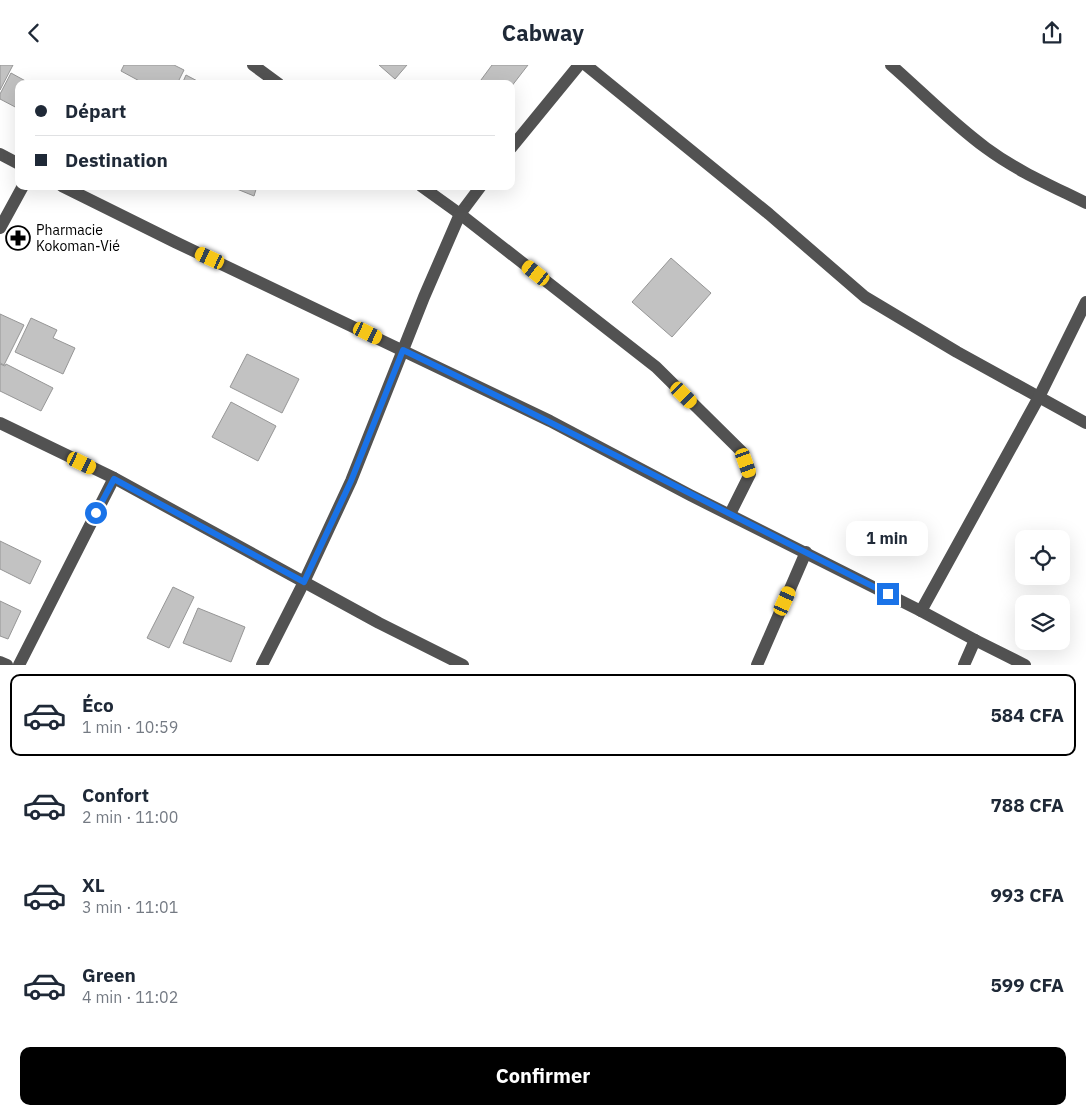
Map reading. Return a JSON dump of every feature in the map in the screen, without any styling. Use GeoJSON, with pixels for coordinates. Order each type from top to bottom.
{"type":"FeatureCollection","features":[{"type":"Feature","properties":{"kind":"street"},"geometry":{"type":"LineString","coordinates":[[253,65],[274,80]]}},
{"type":"Feature","properties":{"kind":"street"},"geometry":{"type":"LineString","coordinates":[[515,143],[579,65]]}},
{"type":"Feature","properties":{"kind":"street"},"geometry":{"type":"LineString","coordinates":[[586,65],[769,214],[865,297],[957,353],[1086,423]]}},
{"type":"Feature","properties":{"kind":"street"},"geometry":{"type":"LineString","coordinates":[[891,65],[986,149],[1028,175],[1086,203]]}},
{"type":"Feature","properties":{"kind":"street"},"geometry":{"type":"LineString","coordinates":[[0,154],[15,162]]}},
{"type":"Feature","properties":{"kind":"street"},"geometry":{"type":"LineString","coordinates":[[0,228],[21,190]]}},
{"type":"Feature","properties":{"kind":"street"},"geometry":{"type":"LineString","coordinates":[[70,190],[550,421],[1025,665]]}},
{"type":"Feature","properties":{"kind":"street"},"geometry":{"type":"LineString","coordinates":[[427,190],[656,367],[742,452],[750,474],[730,514]]}},
{"type":"Feature","properties":{"kind":"street"},"geometry":{"type":"LineString","coordinates":[[262,665],[304,582],[351,481],[460,214],[478,190]]}},
{"type":"Feature","properties":{"kind":"street"},"geometry":{"type":"LineString","coordinates":[[921,611],[1039,397],[1086,302]]}},
{"type":"Feature","properties":{"kind":"street"},"geometry":{"type":"LineString","coordinates":[[0,423],[114,479],[379,623],[464,665]]}},
{"type":"Feature","properties":{"kind":"street"},"geometry":{"type":"LineString","coordinates":[[19,665],[114,479]]}},
{"type":"Feature","properties":{"kind":"street"},"geometry":{"type":"LineString","coordinates":[[757,665],[806,552]]}},
{"type":"Feature","properties":{"kind":"street"},"geometry":{"type":"LineString","coordinates":[[964,665],[975,640]]}},
{"type":"Feature","properties":{"kind":"street"},"geometry":{"type":"LineString","coordinates":[[0,662],[7,665]]}},
{"type":"Feature","properties":{"kind":"building"},"geometry":{"type":"Polygon","coordinates":[[[0,65],[13,65],[0,90],[0,65]]]}},
{"type":"Feature","properties":{"kind":"building"},"geometry":{"type":"Polygon","coordinates":[[[124,65],[174,65],[184,70],[179,80],[138,80],[121,71],[124,65]]]}},
{"type":"Feature","properties":{"kind":"building"},"geometry":{"type":"Polygon","coordinates":[[[379,65],[407,65],[395,79],[379,65]]]}},
{"type":"Feature","properties":{"kind":"building"},"geometry":{"type":"Polygon","coordinates":[[[492,65],[528,65],[515,82],[515,80],[481,80],[492,65]]]}},
{"type":"Feature","properties":{"kind":"building"},"geometry":{"type":"Polygon","coordinates":[[[11,73],[24,80],[15,80],[15,107],[0,99],[0,94],[11,73]]]}},
{"type":"Feature","properties":{"kind":"building"},"geometry":{"type":"Polygon","coordinates":[[[186,75],[195,80],[184,80],[186,75]]]}},
{"type":"Feature","properties":{"kind":"building"},"geometry":{"type":"Polygon","coordinates":[[[239,190],[256,190],[254,196],[239,190]]]}},
{"type":"Feature","properties":{"kind":"building"},"geometry":{"type":"Polygon","coordinates":[[[671,258],[711,293],[672,337],[632,302],[671,258]]]}},
{"type":"Feature","properties":{"kind":"building"},"geometry":{"type":"Polygon","coordinates":[[[0,314],[24,325],[4,365],[0,363],[0,314]]]}},
{"type":"Feature","properties":{"kind":"building"},"geometry":{"type":"Polygon","coordinates":[[[31,318],[57,330],[53,338],[75,348],[63,374],[15,352],[31,318]]]}},
{"type":"Feature","properties":{"kind":"building"},"geometry":{"type":"Polygon","coordinates":[[[247,354],[299,379],[282,413],[230,387],[247,354]]]}},
{"type":"Feature","properties":{"kind":"building"},"geometry":{"type":"Polygon","coordinates":[[[0,364],[5,366],[6,364],[53,388],[41,411],[0,391],[0,364]]]}},
{"type":"Feature","properties":{"kind":"building"},"geometry":{"type":"Polygon","coordinates":[[[231,402],[276,426],[258,461],[212,437],[231,402]]]}},
{"type":"Feature","properties":{"kind":"building"},"geometry":{"type":"Polygon","coordinates":[[[0,541],[41,561],[30,584],[0,569],[0,541]]]}},
{"type":"Feature","properties":{"kind":"building"},"geometry":{"type":"Polygon","coordinates":[[[173,587],[194,597],[169,648],[147,638],[173,587]]]}},
{"type":"Feature","properties":{"kind":"building"},"geometry":{"type":"Polygon","coordinates":[[[0,601],[21,611],[8,639],[0,636],[0,601]]]}},
{"type":"Feature","properties":{"kind":"building"},"geometry":{"type":"Polygon","coordinates":[[[198,608],[245,627],[231,662],[183,643],[198,608]]]}},
{"type":"Feature","properties":{"kind":"place","name":"Pharmacie Kokoman-Vié"},"geometry":{"type":"Point","coordinates":[18,238]}},
{"type":"Feature","properties":{"kind":"route"},"geometry":{"type":"LineString","coordinates":[[96,513],[114,479],[304,582],[351,481],[403,350],[550,421],[690,495],[888,594]]}}]}
